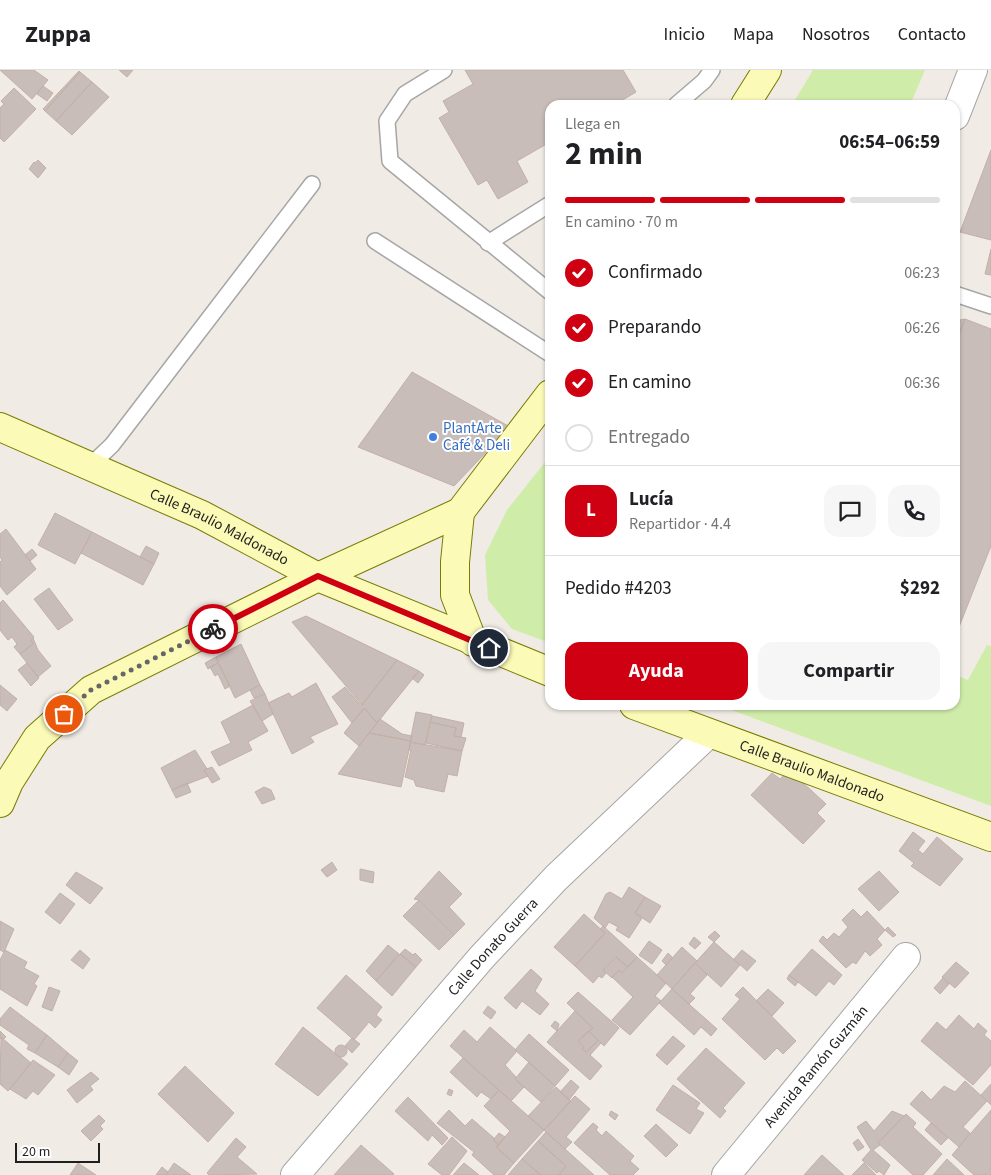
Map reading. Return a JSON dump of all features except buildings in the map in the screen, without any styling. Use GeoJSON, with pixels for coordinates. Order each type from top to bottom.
{"type":"FeatureCollection","features":[{"type":"Feature","properties":{"kind":"street"},"geometry":{"type":"LineString","coordinates":[[748,100],[767,70]]}},
{"type":"Feature","properties":{"kind":"street"},"geometry":{"type":"LineString","coordinates":[[960,103],[973,70]]}},
{"type":"Feature","properties":{"kind":"street"},"geometry":{"type":"LineString","coordinates":[[0,803],[9,782],[37,738],[91,690],[318,576],[460,512],[545,401]]}},
{"type":"Feature","properties":{"kind":"street","name":"Calle Braulio Maldonado"},"geometry":{"type":"LineString","coordinates":[[2,430],[202,515],[318,576],[473,642],[545,670]]}},
{"type":"Feature","properties":{"kind":"street"},"geometry":{"type":"LineString","coordinates":[[460,512],[455,562],[455,596],[473,642]]}},
{"type":"Feature","properties":{"kind":"street","name":"Calle Braulio Maldonado"},"geometry":{"type":"LineString","coordinates":[[647,710],[991,837]]}},
{"type":"Feature","properties":{"kind":"street","name":"Calle Donato Guerra"},"geometry":{"type":"LineString","coordinates":[[295,1175],[482,957],[556,878],[708,734]]}},
{"type":"Feature","properties":{"kind":"street","name":"Avenida Ramón Guzmán"},"geometry":{"type":"LineString","coordinates":[[726,1175],[906,957]]}},
{"type":"Feature","properties":{"kind":"lane"},"geometry":{"type":"LineString","coordinates":[[444,70],[405,94],[386,121],[390,161],[545,288]]}},
{"type":"Feature","properties":{"kind":"lane"},"geometry":{"type":"LineString","coordinates":[[682,100],[704,81],[712,70]]}},
{"type":"Feature","properties":{"kind":"lane"},"geometry":{"type":"LineString","coordinates":[[90,466],[112,445],[312,184]]}},
{"type":"Feature","properties":{"kind":"lane"},"geometry":{"type":"LineString","coordinates":[[488,243],[545,207]]}},
{"type":"Feature","properties":{"kind":"lane"},"geometry":{"type":"LineString","coordinates":[[375,240],[545,351]]}},
{"type":"Feature","properties":{"kind":"lane"},"geometry":{"type":"LineString","coordinates":[[960,296],[991,306]]}},
{"type":"Feature","properties":{"kind":"green space"},"geometry":{"type":"Polygon","coordinates":[[[813,70],[925,70],[912,100],[795,100],[813,70]]]}},
{"type":"Feature","properties":{"kind":"green space"},"geometry":{"type":"Polygon","coordinates":[[[545,462],[545,641],[512,629],[488,600],[485,555],[507,510],[545,462]]]}},
{"type":"Feature","properties":{"kind":"green space"},"geometry":{"type":"Polygon","coordinates":[[[987,645],[991,646],[991,806],[732,710],[960,710],[960,677],[968,680],[987,645]]]}},
{"type":"Feature","properties":{"kind":"way so far"},"geometry":{"type":"LineString","coordinates":[[64,714],[91,690],[213,629]]}},
{"type":"Feature","properties":{"kind":"place","name":"PlantArte Café & Deli"},"geometry":{"type":"Point","coordinates":[433,437]}},
{"type":"Feature","properties":{"kind":"route"},"geometry":{"type":"LineString","coordinates":[[213,629],[318,576],[489,648]]}}]}
